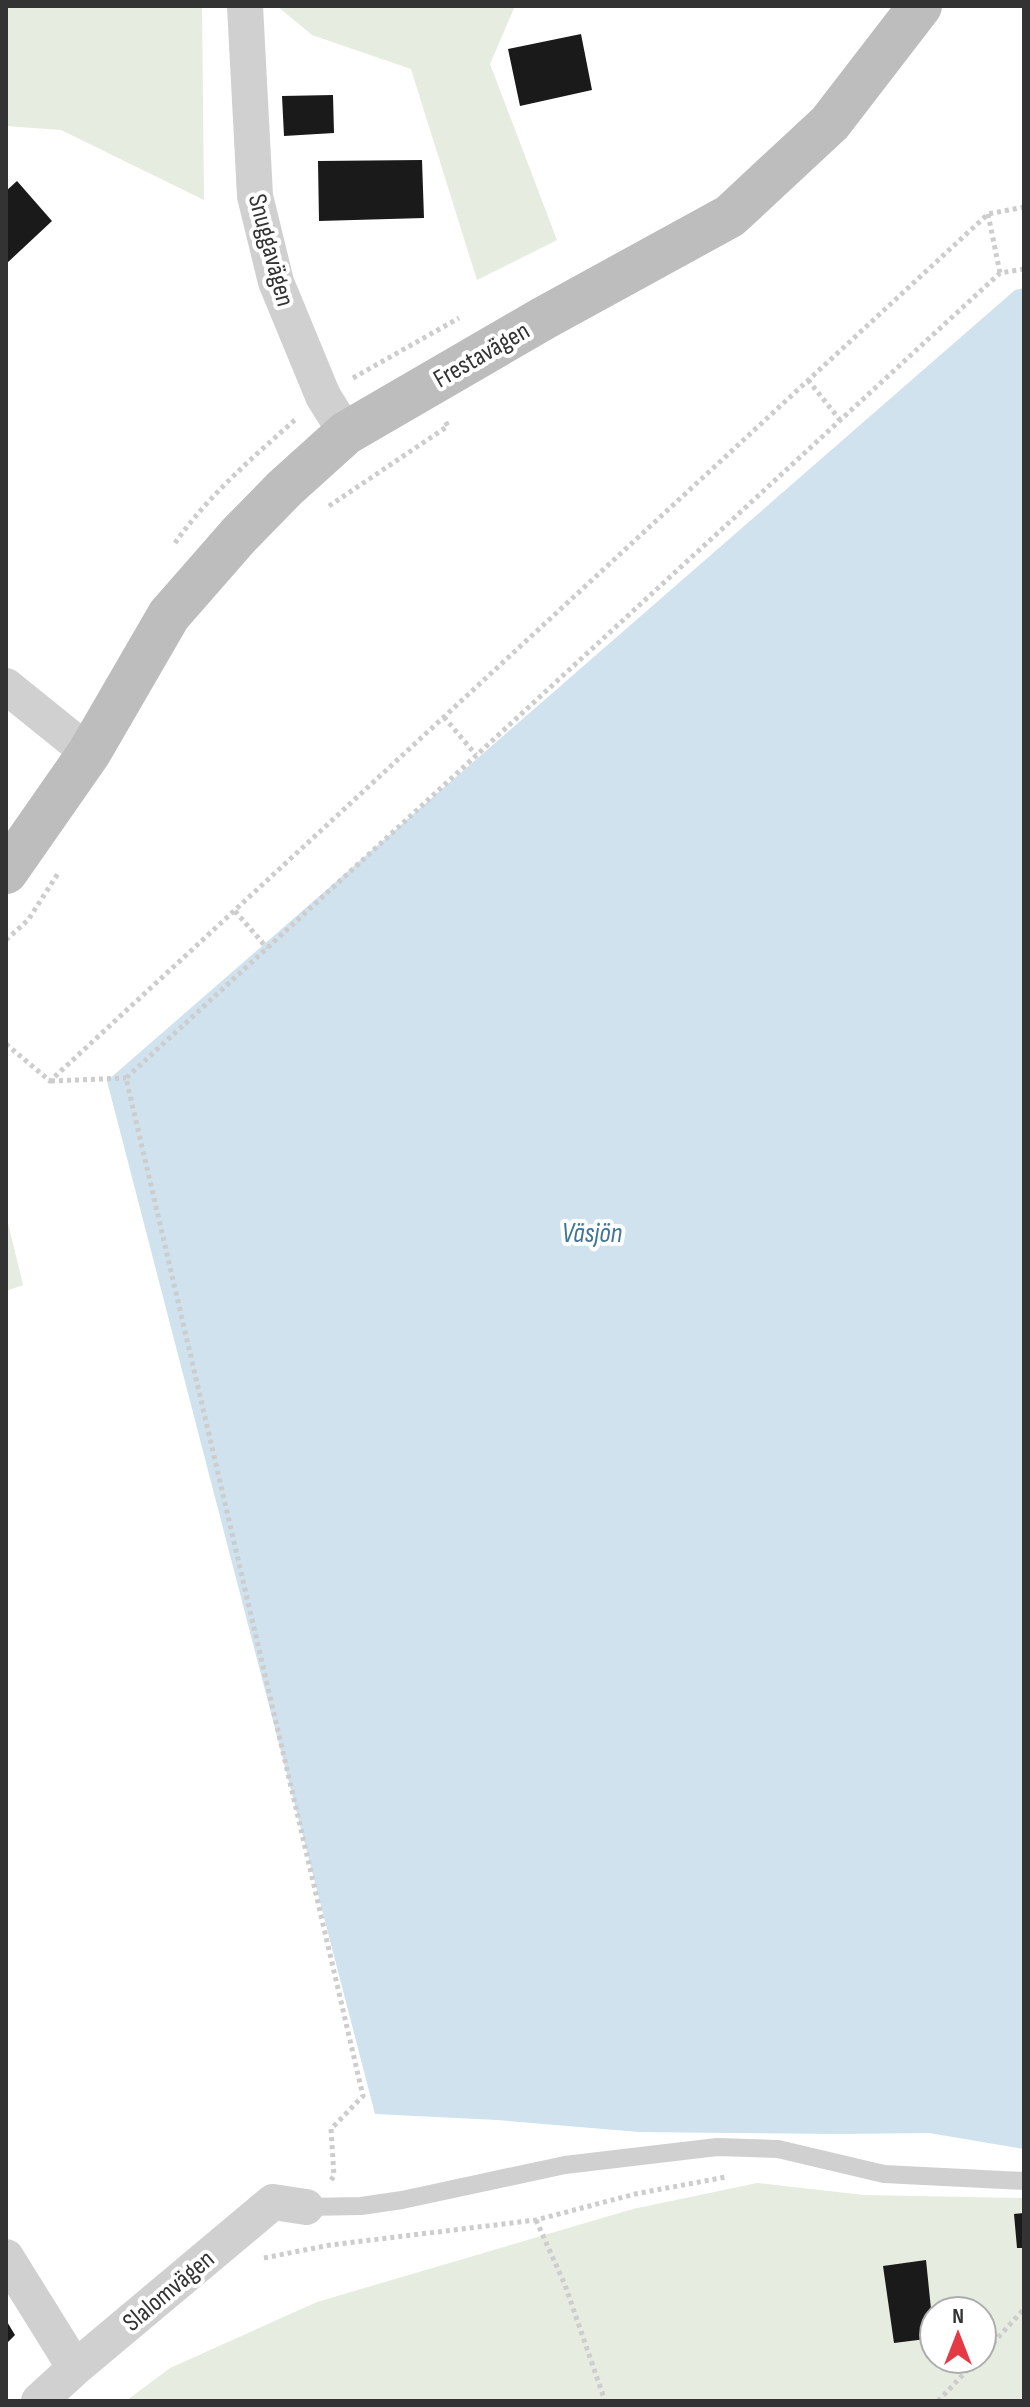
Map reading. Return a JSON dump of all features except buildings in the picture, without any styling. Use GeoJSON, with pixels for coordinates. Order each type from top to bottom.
{"type":"FeatureCollection","features":[{"type":"Feature","properties":{"kind":"street","name":"Snuggavägen"},"geometry":{"type":"LineString","coordinates":[[245,6],[255,196],[276,282],[323,396],[346,433]]}},
{"type":"Feature","properties":{"kind":"street","name":"Frestavägen"},"geometry":{"type":"LineString","coordinates":[[6,872],[74,740],[169,615],[285,488],[346,433],[557,310],[730,216],[830,123],[920,6]]}},
{"type":"Feature","properties":{"kind":"street"},"geometry":{"type":"LineString","coordinates":[[6,686],[74,740]]}},
{"type":"Feature","properties":{"kind":"street","name":"Slalomvägen"},"geometry":{"type":"LineString","coordinates":[[39,2401],[273,2202],[306,2207]]}},
{"type":"Feature","properties":{"kind":"street"},"geometry":{"type":"LineString","coordinates":[[6,2257],[75,2368]]}},
{"type":"Feature","properties":{"kind":"lane"},"geometry":{"type":"LineString","coordinates":[[306,2207],[375,2204],[565,2165],[717,2147],[778,2149],[884,2174],[1024,2181]]}},
{"type":"Feature","properties":{"kind":"path"},"geometry":{"type":"LineString","coordinates":[[50,1081],[988,214],[1024,207]]}},
{"type":"Feature","properties":{"kind":"path"},"geometry":{"type":"LineString","coordinates":[[988,214],[1000,273]]}},
{"type":"Feature","properties":{"kind":"path"},"geometry":{"type":"LineString","coordinates":[[6,1044],[50,1081],[126,1078],[1000,273],[1024,269]]}},
{"type":"Feature","properties":{"kind":"path"},"geometry":{"type":"LineString","coordinates":[[324,509],[448,426],[425,387],[397,351]]}},
{"type":"Feature","properties":{"kind":"path"},"geometry":{"type":"LineString","coordinates":[[808,380],[840,420]]}},
{"type":"Feature","properties":{"kind":"path"},"geometry":{"type":"LineString","coordinates":[[444,717],[476,755]]}},
{"type":"Feature","properties":{"kind":"path"},"geometry":{"type":"LineString","coordinates":[[6,940],[28,920],[60,870]]}},
{"type":"Feature","properties":{"kind":"path"},"geometry":{"type":"LineString","coordinates":[[235,911],[267,948]]}},
{"type":"Feature","properties":{"kind":"path"},"geometry":{"type":"LineString","coordinates":[[126,1078],[363,2096],[331,2129],[334,2176],[306,2207]]}},
{"type":"Feature","properties":{"kind":"path"},"geometry":{"type":"LineString","coordinates":[[253,2260],[330,2245],[536,2220],[635,2194],[741,2174]]}},
{"type":"Feature","properties":{"kind":"path"},"geometry":{"type":"LineString","coordinates":[[536,2220],[565,2285],[605,2401]]}},
{"type":"Feature","properties":{"kind":"path"},"geometry":{"type":"LineString","coordinates":[[998,2337],[1024,2309]]}},
{"type":"Feature","properties":{"kind":"path"},"geometry":{"type":"LineString","coordinates":[[938,2401],[963,2375]]}},
{"type":"Feature","properties":{"kind":"shaded area"},"geometry":{"type":"Polygon","coordinates":[[[6,6],[202,6],[204,200],[61,130],[6,126],[6,6]]]}},
{"type":"Feature","properties":{"kind":"shaded area"},"geometry":{"type":"Polygon","coordinates":[[[277,6],[515,6],[490,64],[557,240],[477,280],[411,69],[312,35],[277,6]]]}},
{"type":"Feature","properties":{"kind":"shaded area"},"geometry":{"type":"Polygon","coordinates":[[[6,1215],[23,1285],[6,1291],[6,1215]]]}},
{"type":"Feature","properties":{"kind":"shaded area"},"geometry":{"type":"Polygon","coordinates":[[[757,2183],[864,2195],[1024,2198],[1024,2401],[126,2401],[170,2368],[317,2302],[633,2209],[757,2183]]]}},
{"type":"Feature","properties":{"kind":"water","name":"Väsjön"},"geometry":{"type":"Polygon","coordinates":[[[1024,288],[1024,2149],[929,2133],[639,2132],[375,2114],[107,1081],[1015,290],[1024,288]]]}}]}
